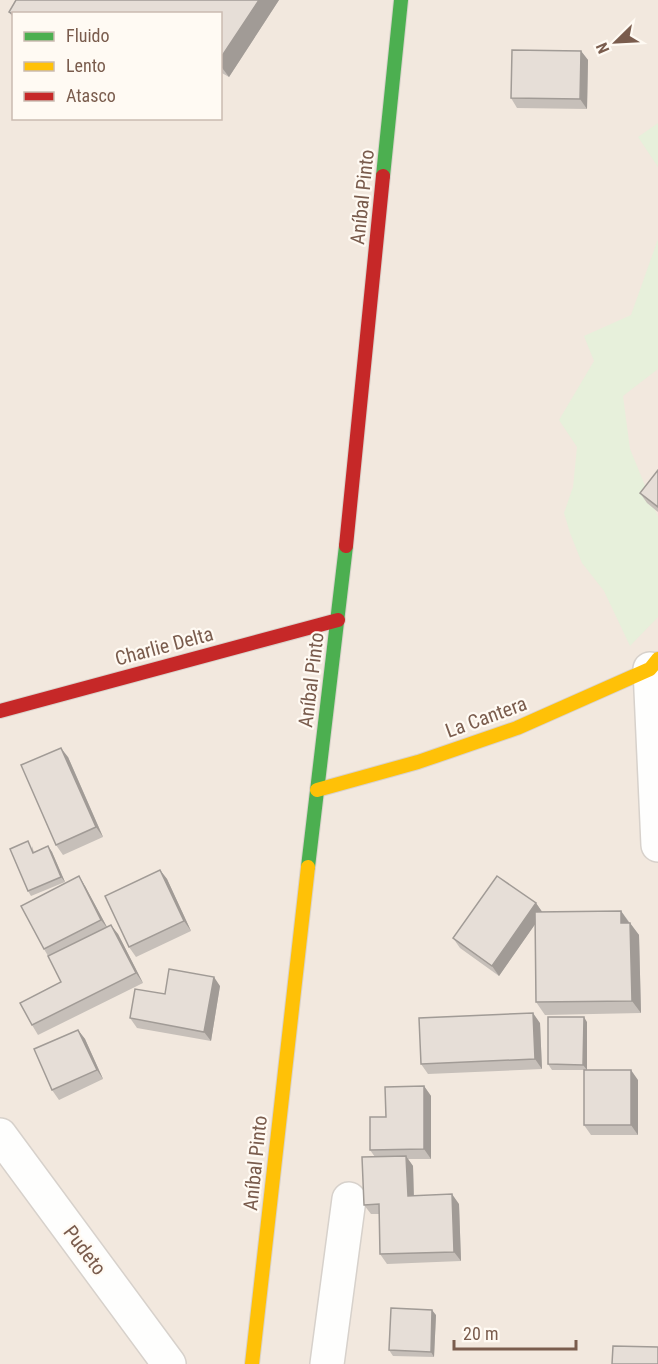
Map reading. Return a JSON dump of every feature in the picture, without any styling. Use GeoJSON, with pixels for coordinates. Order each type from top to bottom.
{"type":"FeatureCollection","features":[{"type":"Feature","properties":{"kind":"main road","name":"Aníbal Pinto"},"geometry":{"type":"LineString","coordinates":[[252,1364],[316,790],[338,620],[401,0]]}},
{"type":"Feature","properties":{"kind":"main road","name":"Charlie Delta"},"geometry":{"type":"LineString","coordinates":[[0,711],[338,620]]}},
{"type":"Feature","properties":{"kind":"main road","name":"La Cantera"},"geometry":{"type":"LineString","coordinates":[[316,790],[418,762],[517,728],[654,664]]}},
{"type":"Feature","properties":{"kind":"street"},"geometry":{"type":"LineString","coordinates":[[654,664],[658,845]]}},
{"type":"Feature","properties":{"kind":"street","name":"Pudeto"},"geometry":{"type":"LineString","coordinates":[[0,1135],[170,1364]]}},
{"type":"Feature","properties":{"kind":"street"},"geometry":{"type":"LineString","coordinates":[[327,1364],[349,1199]]}},
{"type":"Feature","properties":{"kind":"shaded area"},"geometry":{"type":"Polygon","coordinates":[[[0,0],[658,0],[658,1364],[0,1364],[0,0]]]}},
{"type":"Feature","properties":{"kind":"green space"},"geometry":{"type":"Polygon","coordinates":[[[658,123],[658,167],[638,137],[658,123]]]}},
{"type":"Feature","properties":{"kind":"green space"},"geometry":{"type":"Polygon","coordinates":[[[658,239],[658,369],[623,396],[630,449],[658,517],[658,617],[630,646],[604,591],[582,563],[570,533],[564,513],[573,487],[577,447],[559,420],[594,361],[584,336],[631,315],[658,239]]]}},
{"type":"Feature","properties":{"kind":"building"},"geometry":{"type":"Polygon","coordinates":[[[16,0],[259,0],[222,56],[222,12],[12,14],[9,12],[16,0]]]}},
{"type":"Feature","properties":{"kind":"building"},"geometry":{"type":"Polygon","coordinates":[[[512,50],[581,51],[580,99],[511,98],[512,50]]]}},
{"type":"Feature","properties":{"kind":"building"},"geometry":{"type":"Polygon","coordinates":[[[658,470],[658,507],[640,493],[658,470]]]}},
{"type":"Feature","properties":{"kind":"building"},"geometry":{"type":"Polygon","coordinates":[[[61,748],[96,827],[56,845],[21,765],[61,748]]]}},
{"type":"Feature","properties":{"kind":"building"},"geometry":{"type":"Polygon","coordinates":[[[28,841],[33,853],[48,846],[61,877],[28,891],[10,849],[28,841]]]}},
{"type":"Feature","properties":{"kind":"building"},"geometry":{"type":"Polygon","coordinates":[[[160,870],[184,921],[129,947],[105,896],[160,870]]]}},
{"type":"Feature","properties":{"kind":"building"},"geometry":{"type":"Polygon","coordinates":[[[79,876],[101,920],[44,949],[21,906],[79,876]]]}},
{"type":"Feature","properties":{"kind":"building"},"geometry":{"type":"Polygon","coordinates":[[[497,876],[536,903],[492,966],[453,938],[497,876]]]}},
{"type":"Feature","properties":{"kind":"building"},"geometry":{"type":"Polygon","coordinates":[[[621,911],[621,923],[630,923],[632,1001],[536,1002],[535,912],[621,911]]]}},
{"type":"Feature","properties":{"kind":"building"},"geometry":{"type":"Polygon","coordinates":[[[111,925],[136,973],[32,1025],[20,1003],[61,982],[48,956],[111,925]]]}},
{"type":"Feature","properties":{"kind":"building"},"geometry":{"type":"Polygon","coordinates":[[[169,969],[214,977],[204,1032],[130,1018],[135,989],[165,994],[169,969]]]}},
{"type":"Feature","properties":{"kind":"building"},"geometry":{"type":"Polygon","coordinates":[[[533,1013],[535,1059],[421,1064],[419,1018],[533,1013]]]}},
{"type":"Feature","properties":{"kind":"building"},"geometry":{"type":"Polygon","coordinates":[[[548,1017],[584,1017],[583,1065],[548,1064],[548,1017]]]}},
{"type":"Feature","properties":{"kind":"building"},"geometry":{"type":"Polygon","coordinates":[[[78,1030],[97,1070],[52,1090],[34,1049],[78,1030]]]}},
{"type":"Feature","properties":{"kind":"building"},"geometry":{"type":"Polygon","coordinates":[[[584,1070],[631,1070],[631,1125],[584,1125],[584,1070]]]}},
{"type":"Feature","properties":{"kind":"building"},"geometry":{"type":"Polygon","coordinates":[[[424,1086],[424,1149],[370,1150],[370,1117],[386,1117],[385,1087],[424,1086]]]}},
{"type":"Feature","properties":{"kind":"building"},"geometry":{"type":"Polygon","coordinates":[[[406,1156],[408,1196],[452,1194],[454,1252],[380,1254],[379,1204],[364,1205],[362,1157],[406,1156]]]}},
{"type":"Feature","properties":{"kind":"building"},"geometry":{"type":"Polygon","coordinates":[[[391,1308],[432,1310],[431,1352],[389,1350],[391,1308]]]}},
{"type":"Feature","properties":{"kind":"building"},"geometry":{"type":"Polygon","coordinates":[[[613,1346],[658,1347],[658,1364],[612,1364],[613,1346]]]}},
{"type":"Feature","properties":{"kind":"traffic: fast"},"geometry":{"type":"LineString","coordinates":[[383,176],[401,0]]}},
{"type":"Feature","properties":{"kind":"traffic: fast"},"geometry":{"type":"LineString","coordinates":[[308,867],[346,546]]}},
{"type":"Feature","properties":{"kind":"traffic: slow"},"geometry":{"type":"LineString","coordinates":[[317,790],[418,762],[517,728],[650,669],[658,659]]}},
{"type":"Feature","properties":{"kind":"traffic: slow"},"geometry":{"type":"LineString","coordinates":[[252,1364],[308,867]]}},
{"type":"Feature","properties":{"kind":"traffic: jam"},"geometry":{"type":"LineString","coordinates":[[346,546],[383,176]]}},
{"type":"Feature","properties":{"kind":"traffic: jam"},"geometry":{"type":"LineString","coordinates":[[0,711],[338,620]]}}]}
